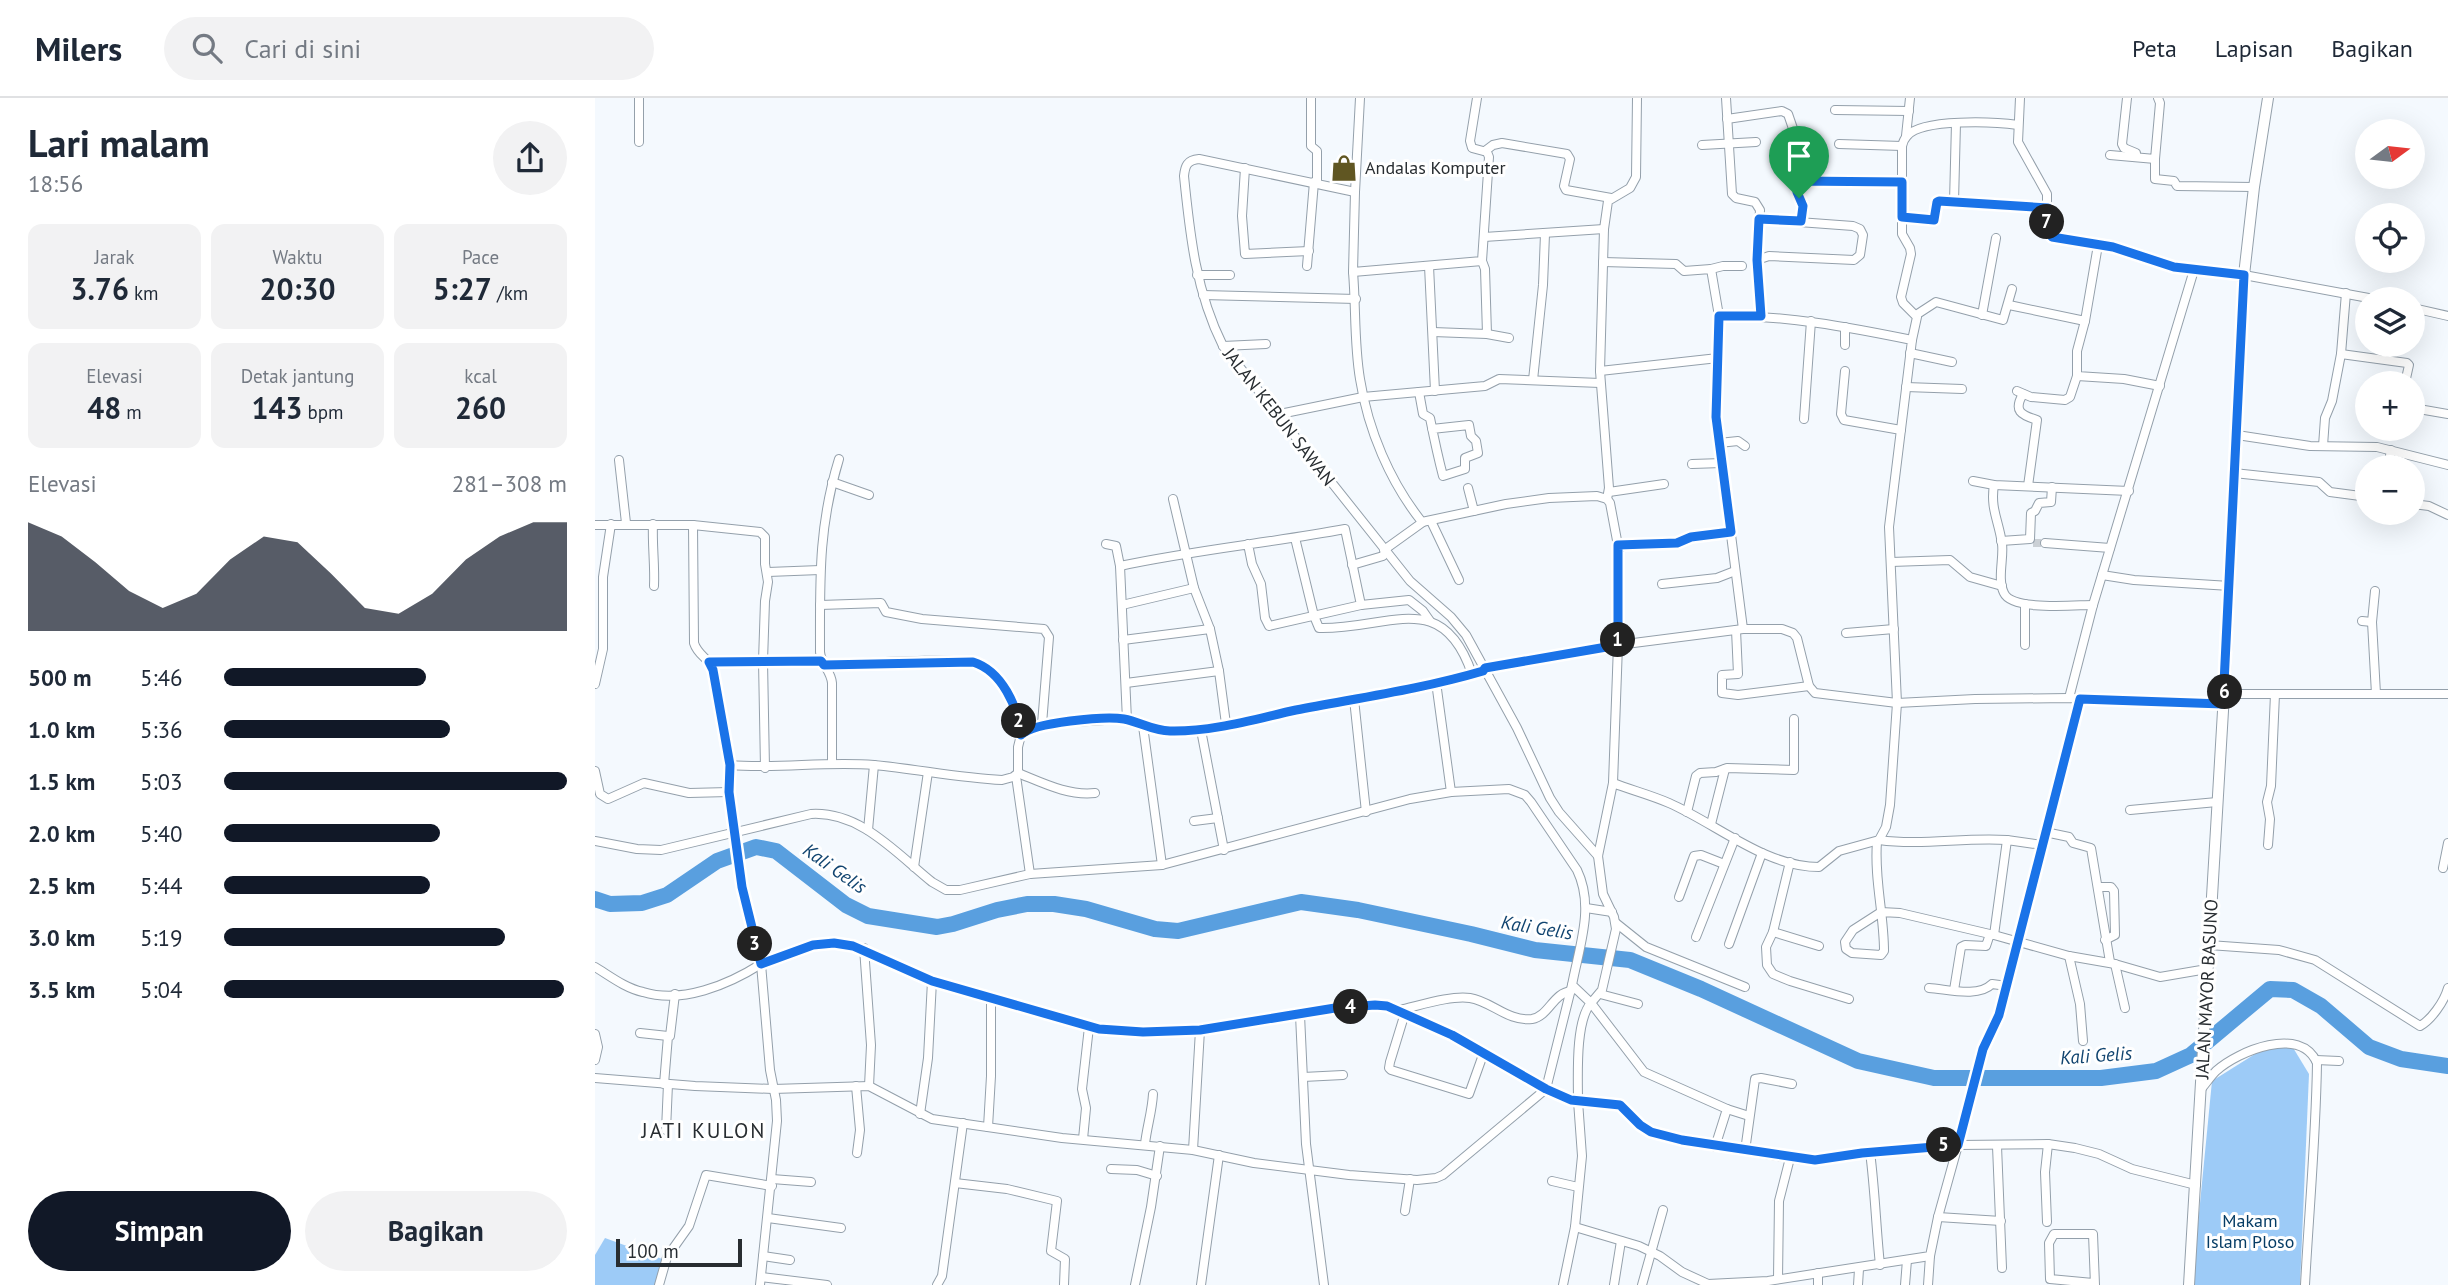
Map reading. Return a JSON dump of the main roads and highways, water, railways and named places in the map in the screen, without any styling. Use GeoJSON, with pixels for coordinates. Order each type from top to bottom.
{"type":"FeatureCollection","features":[{"type":"Feature","properties":{"kind":"main road","name":"JALAN MAYOR BASUNO"},"geometry":{"type":"LineString","coordinates":[[2189,1285],[2224,699],[2244,275],[2268,98]]}},
{"type":"Feature","properties":{"kind":"waterway","name":"Kali Gelis"},"geometry":{"type":"LineString","coordinates":[[595,899],[610,904],[642,903],[667,895],[717,861],[756,847],[776,851],[846,905],[868,916],[937,927],[1027,904],[1054,904],[1086,909],[1155,929],[1178,931],[1301,902],[1358,910],[1535,950],[1630,960],[1701,989],[1858,1061],[1934,1078],[2101,1078],[2156,1071],[2191,1055],[2270,989],[2293,990],[2321,1006],[2369,1047],[2401,1059],[2448,1066]]}},
{"type":"Feature","properties":{"kind":"tunnel"},"geometry":{"type":"LineString","coordinates":[[2033,543],[2045,543]]}},
{"type":"Feature","properties":{"kind":"place","name":"Andalas Komputer"},"geometry":{"type":"Point","coordinates":[1344,168]}},
{"type":"Feature","properties":{"kind":"district","name":"JATI KULON"},"geometry":{"type":"Point","coordinates":[704,1131]}},
{"type":"Feature","properties":{"kind":"park label","name":"Makam Islam Ploso"},"geometry":{"type":"Point","coordinates":[2250,1231]}}]}
